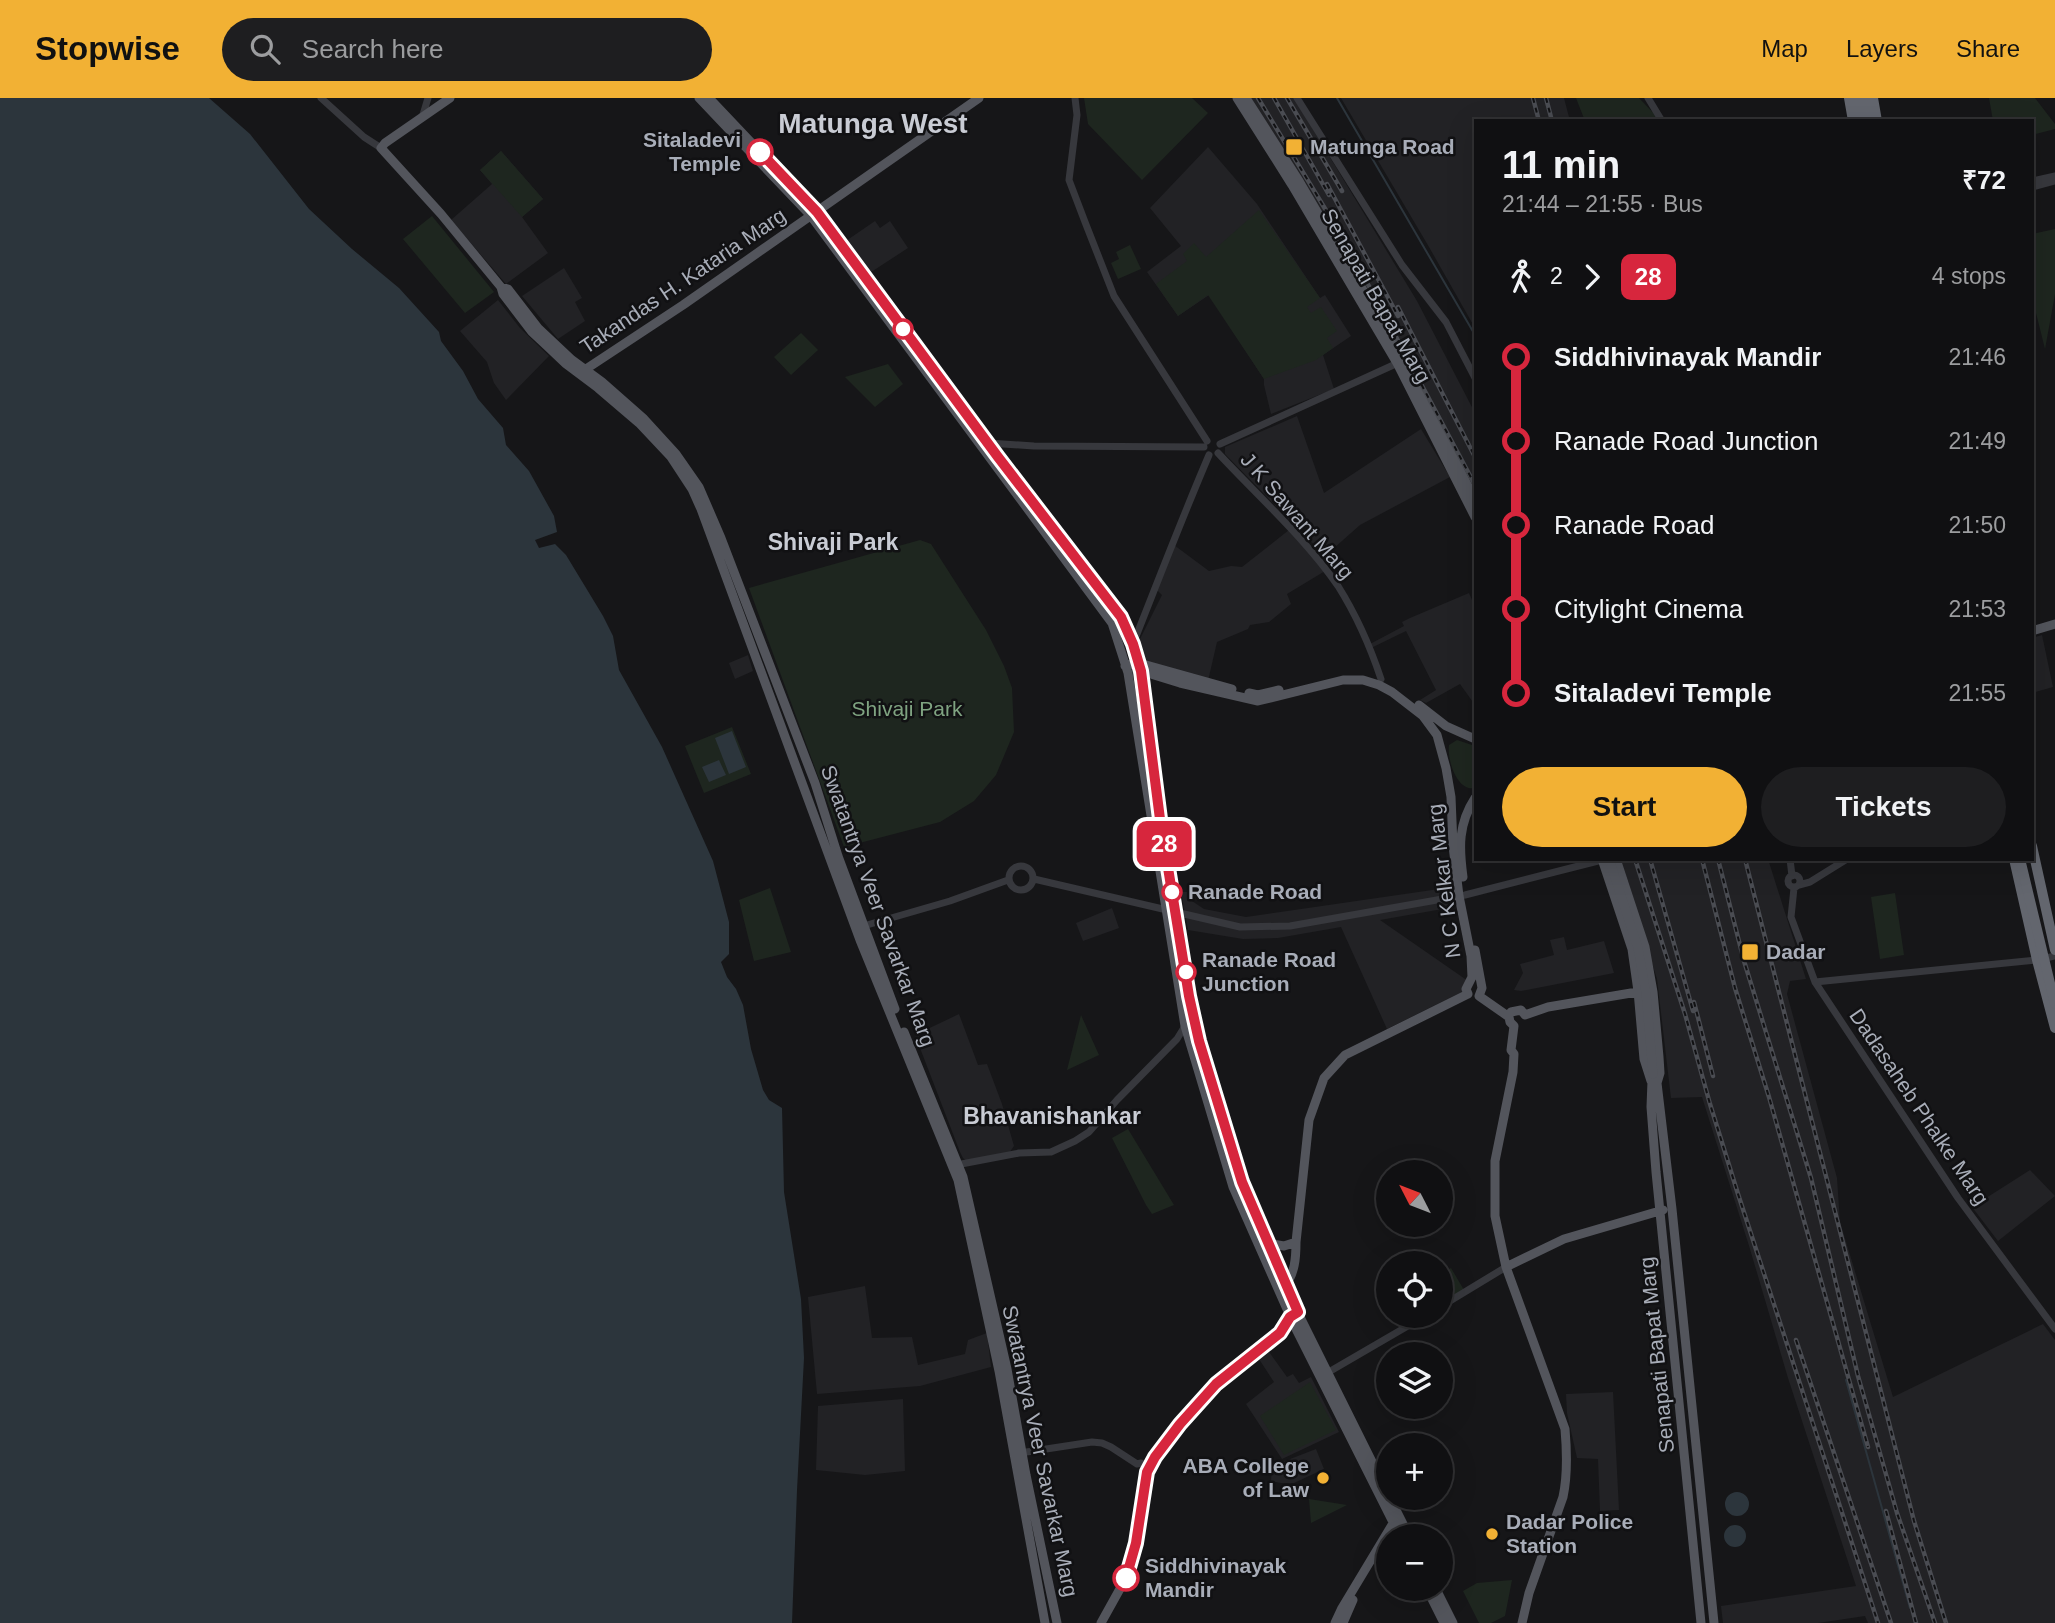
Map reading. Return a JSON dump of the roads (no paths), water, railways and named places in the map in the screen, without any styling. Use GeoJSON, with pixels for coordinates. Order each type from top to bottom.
{"type":"FeatureCollection","features":[{"type":"Feature","properties":{"kind":"highway"},"geometry":{"type":"LineString","coordinates":[[1849,98],[1853,119]]}},
{"type":"Feature","properties":{"kind":"highway"},"geometry":{"type":"LineString","coordinates":[[1857,98],[1861,119]]}},
{"type":"Feature","properties":{"kind":"highway"},"geometry":{"type":"LineString","coordinates":[[1866,98],[1870,119]]}},
{"type":"Feature","properties":{"kind":"highway"},"geometry":{"type":"LineString","coordinates":[[1873,98],[1877,119]]}},
{"type":"Feature","properties":{"kind":"highway"},"geometry":{"type":"LineString","coordinates":[[2016,863],[2031,861]]}},
{"type":"Feature","properties":{"kind":"highway"},"geometry":{"type":"LineString","coordinates":[[2031,861],[2055,950]]}},
{"type":"Feature","properties":{"kind":"highway"},"geometry":{"type":"LineString","coordinates":[[2031,861],[2055,978]]}},
{"type":"Feature","properties":{"kind":"highway"},"geometry":{"type":"LineString","coordinates":[[2016,863],[2036,960],[2055,1028]]}},
{"type":"Feature","properties":{"kind":"highway"},"geometry":{"type":"LineString","coordinates":[[2016,863],[2055,1004]]}},
{"type":"Feature","properties":{"kind":"main road"},"geometry":{"type":"LineString","coordinates":[[381,148],[450,98]]}},
{"type":"Feature","properties":{"kind":"main road"},"geometry":{"type":"LineString","coordinates":[[699,98],[814,214],[1112,622],[1127,669],[1171,911],[1199,1041],[1242,1182],[1267,1242],[1281,1285]]}},
{"type":"Feature","properties":{"kind":"main road"},"geometry":{"type":"LineString","coordinates":[[709,98],[814,214],[1121,617],[1140,667],[1185,1026],[1233,1187],[1396,1524]]}},
{"type":"Feature","properties":{"kind":"main road","name":"Takandas H. Kataria Marg"},"geometry":{"type":"LineString","coordinates":[[583,372],[979,98]]}},
{"type":"Feature","properties":{"kind":"main road","name":"Senapati Bapat Marg"},"geometry":{"type":"LineString","coordinates":[[1237,98],[1266,137],[1292,185],[1401,362],[1474,498]]}},
{"type":"Feature","properties":{"kind":"main road","name":"Senapati Bapat Marg"},"geometry":{"type":"LineString","coordinates":[[1246,98],[1252,115]]}},
{"type":"Feature","properties":{"kind":"main road","name":"Swatantrya Veer Savarkar Marg"},"geometry":{"type":"LineString","coordinates":[[381,148],[441,214],[501,287],[508,289],[538,328],[671,457],[692,489],[955,1165]]}},
{"type":"Feature","properties":{"kind":"main road"},"geometry":{"type":"LineString","coordinates":[[602,382],[600,372],[605,356]]}},
{"type":"Feature","properties":{"kind":"main road","name":"Senapati Bapat Marg"},"geometry":{"type":"LineString","coordinates":[[1401,362],[1474,515]]}},
{"type":"Feature","properties":{"kind":"main road","name":"Swatantrya Veer Savarkar Marg"},"geometry":{"type":"LineString","coordinates":[[583,372],[602,382],[644,419],[676,454],[705,498],[815,783],[861,927],[935,1100],[955,1165],[1057,1623]]}},
{"type":"Feature","properties":{"kind":"main road"},"geometry":{"type":"LineString","coordinates":[[965,442],[971,438],[976,439]]}},
{"type":"Feature","properties":{"kind":"main road"},"geometry":{"type":"LineString","coordinates":[[2034,630],[2055,624]]}},
{"type":"Feature","properties":{"kind":"main road","name":"N C Kelkar Marg"},"geometry":{"type":"LineString","coordinates":[[1140,667],[1180,683],[1258,701],[1343,680],[1363,680],[1386,688],[1416,709],[1437,735],[1442,751],[1451,797],[1453,846],[1481,991]]}},
{"type":"Feature","properties":{"kind":"main road","name":"N C Kelkar Marg"},"geometry":{"type":"LineString","coordinates":[[1127,669],[1140,667],[1258,695],[1341,674],[1367,674],[1404,693],[1438,721],[1474,739]]}},
{"type":"Feature","properties":{"kind":"main road"},"geometry":{"type":"LineString","coordinates":[[1442,751],[1447,737],[1460,733]]}},
{"type":"Feature","properties":{"kind":"main road"},"geometry":{"type":"LineString","coordinates":[[1451,797],[1460,803],[1474,799]]}},
{"type":"Feature","properties":{"kind":"main road","name":"N C Kelkar Marg"},"geometry":{"type":"LineString","coordinates":[[1468,994],[1466,989],[1470,983],[1471,956],[1462,896],[1459,845],[1462,822],[1474,800]]}},
{"type":"Feature","properties":{"kind":"main road"},"geometry":{"type":"LineString","coordinates":[[1602,861],[1632,949],[1644,1059],[1654,1083]]}},
{"type":"Feature","properties":{"kind":"main road"},"geometry":{"type":"LineString","coordinates":[[1610,861],[1639,948],[1654,1083]]}},
{"type":"Feature","properties":{"kind":"main road"},"geometry":{"type":"LineString","coordinates":[[1617,861],[1645,947],[1653,992],[1660,1073],[1654,1083]]}},
{"type":"Feature","properties":{"kind":"main road"},"geometry":{"type":"LineString","coordinates":[[1281,1285],[1291,1278],[1296,1258],[1309,1120],[1324,1078],[1345,1055],[1468,994],[1473,998],[1481,991],[1510,1014]]}},
{"type":"Feature","properties":{"kind":"main road"},"geometry":{"type":"LineString","coordinates":[[1525,1015],[1548,1007],[1638,991],[1653,992]]}},
{"type":"Feature","properties":{"kind":"main road"},"geometry":{"type":"LineString","coordinates":[[1510,1014],[1517,1009],[1525,1015]]}},
{"type":"Feature","properties":{"kind":"main road"},"geometry":{"type":"LineString","coordinates":[[1510,1014],[1510,1022],[1517,1026]]}},
{"type":"Feature","properties":{"kind":"main road"},"geometry":{"type":"LineString","coordinates":[[1517,1026],[1525,1022],[1525,1015]]}},
{"type":"Feature","properties":{"kind":"main road"},"geometry":{"type":"LineString","coordinates":[[1517,1026],[1517,1050],[1514,1054],[1513,1072],[1495,1161],[1495,1216],[1506,1267],[1565,1429],[1567,1453],[1563,1497],[1529,1594],[1522,1623]]}},
{"type":"Feature","properties":{"kind":"main road","name":"Senapati Bapat Marg"},"geometry":{"type":"LineString","coordinates":[[1654,1083],[1672,1209],[1714,1623]]}},
{"type":"Feature","properties":{"kind":"main road","name":"Senapati Bapat Marg"},"geometry":{"type":"LineString","coordinates":[[1654,1083],[1651,1107],[1657,1176],[1701,1623]]}},
{"type":"Feature","properties":{"kind":"main road"},"geometry":{"type":"LineString","coordinates":[[1657,1176],[1668,1174]]}},
{"type":"Feature","properties":{"kind":"main road"},"geometry":{"type":"LineString","coordinates":[[1506,1267],[1564,1239],[1660,1210],[1672,1209]]}},
{"type":"Feature","properties":{"kind":"main road"},"geometry":{"type":"LineString","coordinates":[[1267,1242],[1284,1246],[1296,1244]]}},
{"type":"Feature","properties":{"kind":"main road"},"geometry":{"type":"LineString","coordinates":[[1666,1268],[1678,1266]]}},
{"type":"Feature","properties":{"kind":"main road"},"geometry":{"type":"LineString","coordinates":[[1668,1283],[1679,1282]]}},
{"type":"Feature","properties":{"kind":"main road"},"geometry":{"type":"LineString","coordinates":[[1101,1623],[1126,1578],[1136,1543],[1145,1468],[1216,1384],[1296,1318]]}},
{"type":"Feature","properties":{"kind":"main road"},"geometry":{"type":"LineString","coordinates":[[1296,1318],[1376,1470]]}},
{"type":"Feature","properties":{"kind":"main road","name":"Swatantrya Veer Savarkar Marg"},"geometry":{"type":"LineString","coordinates":[[1019,1453],[1045,1623]]}},
{"type":"Feature","properties":{"kind":"main road"},"geometry":{"type":"LineString","coordinates":[[1335,1623],[1376,1558]]}},
{"type":"Feature","properties":{"kind":"main road"},"geometry":{"type":"LineString","coordinates":[[1343,1623],[1352,1601],[1376,1564]]}},
{"type":"Feature","properties":{"kind":"main road"},"geometry":{"type":"LineString","coordinates":[[1433,1601],[1444,1623]]}},
{"type":"Feature","properties":{"kind":"main road"},"geometry":{"type":"LineString","coordinates":[[1442,1601],[1453,1623]]}},
{"type":"Feature","properties":{"kind":"street","name":"Swatantrya Veer Savarkar Marg"},"geometry":{"type":"LineString","coordinates":[[321,98],[364,137],[381,148]]}},
{"type":"Feature","properties":{"kind":"street"},"geometry":{"type":"LineString","coordinates":[[421,118],[428,98]]}},
{"type":"Feature","properties":{"kind":"street"},"geometry":{"type":"LineString","coordinates":[[1075,98],[1077,115],[1069,180],[1114,296],[1205,444],[1205,453],[1209,455]]}},
{"type":"Feature","properties":{"kind":"street"},"geometry":{"type":"LineString","coordinates":[[1297,98],[1402,265],[1446,322],[1474,376]]}},
{"type":"Feature","properties":{"kind":"street"},"geometry":{"type":"LineString","coordinates":[[1648,98],[1661,119]]}},
{"type":"Feature","properties":{"kind":"street"},"geometry":{"type":"LineString","coordinates":[[2034,183],[2055,178]]}},
{"type":"Feature","properties":{"kind":"street"},"geometry":{"type":"LineString","coordinates":[[1220,444],[1401,362]]}},
{"type":"Feature","properties":{"kind":"street"},"geometry":{"type":"LineString","coordinates":[[988,443],[1205,444],[1214,440],[1220,444]]}},
{"type":"Feature","properties":{"kind":"street"},"geometry":{"type":"LineString","coordinates":[[1209,455],[1218,453],[1220,444]]}},
{"type":"Feature","properties":{"kind":"street"},"geometry":{"type":"LineString","coordinates":[[998,457],[1010,445]]}},
{"type":"Feature","properties":{"kind":"street","name":"J K Sawant Marg"},"geometry":{"type":"LineString","coordinates":[[1218,453],[1316,557],[1336,584],[1349,603],[1381,679]]}},
{"type":"Feature","properties":{"kind":"street"},"geometry":{"type":"LineString","coordinates":[[1133,644],[1209,455]]}},
{"type":"Feature","properties":{"kind":"street"},"geometry":{"type":"LineString","coordinates":[[1034,879],[1240,927],[1290,926],[1462,896],[1598,861]]}},
{"type":"Feature","properties":{"kind":"street"},"geometry":{"type":"LineString","coordinates":[[1790,861],[1792,876],[1800,878],[1797,886]]}},
{"type":"Feature","properties":{"kind":"street"},"geometry":{"type":"LineString","coordinates":[[1797,886],[1810,882],[1844,861]]}},
{"type":"Feature","properties":{"kind":"street"},"geometry":{"type":"LineString","coordinates":[[1021,866],[1032,870],[1034,879],[1029,887],[1023,890],[1015,889],[1009,882],[1010,873],[1021,866]]}},
{"type":"Feature","properties":{"kind":"street"},"geometry":{"type":"LineString","coordinates":[[861,927],[1009,882]]}},
{"type":"Feature","properties":{"kind":"street","name":"Dadasaheb Phalke Marg"},"geometry":{"type":"LineString","coordinates":[[1797,886],[1791,916],[1815,982],[1952,1189],[2055,1329]]}},
{"type":"Feature","properties":{"kind":"street"},"geometry":{"type":"LineString","coordinates":[[1815,982],[2055,956]]}},
{"type":"Feature","properties":{"kind":"street"},"geometry":{"type":"LineString","coordinates":[[955,1165],[1019,1153],[1051,1152],[1075,1141],[1089,1132],[1177,1039],[1185,1026]]}},
{"type":"Feature","properties":{"kind":"street"},"geometry":{"type":"LineString","coordinates":[[1453,1299],[1506,1267]]}},
{"type":"Feature","properties":{"kind":"street"},"geometry":{"type":"LineString","coordinates":[[1327,1373],[1404,1328]]}},
{"type":"Feature","properties":{"kind":"street"},"geometry":{"type":"LineString","coordinates":[[1019,1453],[1091,1442],[1102,1443],[1145,1468]]}},
{"type":"Feature","properties":{"kind":"waterway"},"geometry":{"type":"LineString","coordinates":[[1337,98],[1474,333]]}},
{"type":"Feature","properties":{"kind":"waterway"},"geometry":{"type":"LineString","coordinates":[[1846,1380],[1910,1608]]}},
{"type":"Feature","properties":{"kind":"railway"},"geometry":{"type":"LineString","coordinates":[[1258,98],[1347,245],[1474,483]]}},
{"type":"Feature","properties":{"kind":"railway"},"geometry":{"type":"LineString","coordinates":[[1274,98],[1329,195]]}},
{"type":"Feature","properties":{"kind":"railway"},"geometry":{"type":"LineString","coordinates":[[1287,98],[1342,191]]}},
{"type":"Feature","properties":{"kind":"railway"},"geometry":{"type":"LineString","coordinates":[[1533,98],[1538,119]]}},
{"type":"Feature","properties":{"kind":"railway"},"geometry":{"type":"LineString","coordinates":[[1546,98],[1551,119]]}},
{"type":"Feature","properties":{"kind":"railway"},"geometry":{"type":"LineString","coordinates":[[1327,184],[1398,316]]}},
{"type":"Feature","properties":{"kind":"railway"},"geometry":{"type":"LineString","coordinates":[[1398,307],[1474,455]]}},
{"type":"Feature","properties":{"kind":"railway"},"geometry":{"type":"LineString","coordinates":[[1636,861],[1685,1014],[1738,1194],[1878,1623]]}},
{"type":"Feature","properties":{"kind":"railway"},"geometry":{"type":"LineString","coordinates":[[1651,861],[1693,1011]]}},
{"type":"Feature","properties":{"kind":"railway"},"geometry":{"type":"LineString","coordinates":[[1703,861],[1735,988],[1769,1097],[1868,1447]]}},
{"type":"Feature","properties":{"kind":"railway"},"geometry":{"type":"LineString","coordinates":[[1719,861],[1744,961],[1811,1178],[1858,1376],[1897,1513],[1935,1623]]}},
{"type":"Feature","properties":{"kind":"railway"},"geometry":{"type":"LineString","coordinates":[[1746,861],[1914,1521],[1946,1623]]}},
{"type":"Feature","properties":{"kind":"railway"},"geometry":{"type":"LineString","coordinates":[[1694,1002],[1713,1076]]}},
{"type":"Feature","properties":{"kind":"railway"},"geometry":{"type":"LineString","coordinates":[[1796,1340],[1891,1623]]}},
{"type":"Feature","properties":{"kind":"railway"},"geometry":{"type":"LineString","coordinates":[[1886,1511],[1916,1623]]}},
{"type":"Feature","properties":{"kind":"place","name":"Matunga Road"},"geometry":{"type":"Point","coordinates":[1294,147]}},
{"type":"Feature","properties":{"kind":"place","name":"Sitaladevi Temple"},"geometry":{"type":"Point","coordinates":[760,152]}},
{"type":"Feature","properties":{"kind":"place","name":"Ranade Road"},"geometry":{"type":"Point","coordinates":[1172,892]}},
{"type":"Feature","properties":{"kind":"place","name":"Dadar"},"geometry":{"type":"Point","coordinates":[1750,952]}},
{"type":"Feature","properties":{"kind":"place","name":"Ranade Road Junction"},"geometry":{"type":"Point","coordinates":[1186,972]}},
{"type":"Feature","properties":{"kind":"place","name":"ABA College of Law"},"geometry":{"type":"Point","coordinates":[1323,1478]}},
{"type":"Feature","properties":{"kind":"place","name":"Dadar Police Station"},"geometry":{"type":"Point","coordinates":[1492,1534]}},
{"type":"Feature","properties":{"kind":"place","name":"Siddhivinayak Mandir"},"geometry":{"type":"Point","coordinates":[1126,1578]}},
{"type":"Feature","properties":{"kind":"district","name":"Matunga West"},"geometry":{"type":"Point","coordinates":[873,123]}},
{"type":"Feature","properties":{"kind":"district","name":"Shivaji Park"},"geometry":{"type":"Point","coordinates":[833,542]}},
{"type":"Feature","properties":{"kind":"district","name":"Bhavanishankar"},"geometry":{"type":"Point","coordinates":[1052,1116]}}]}
